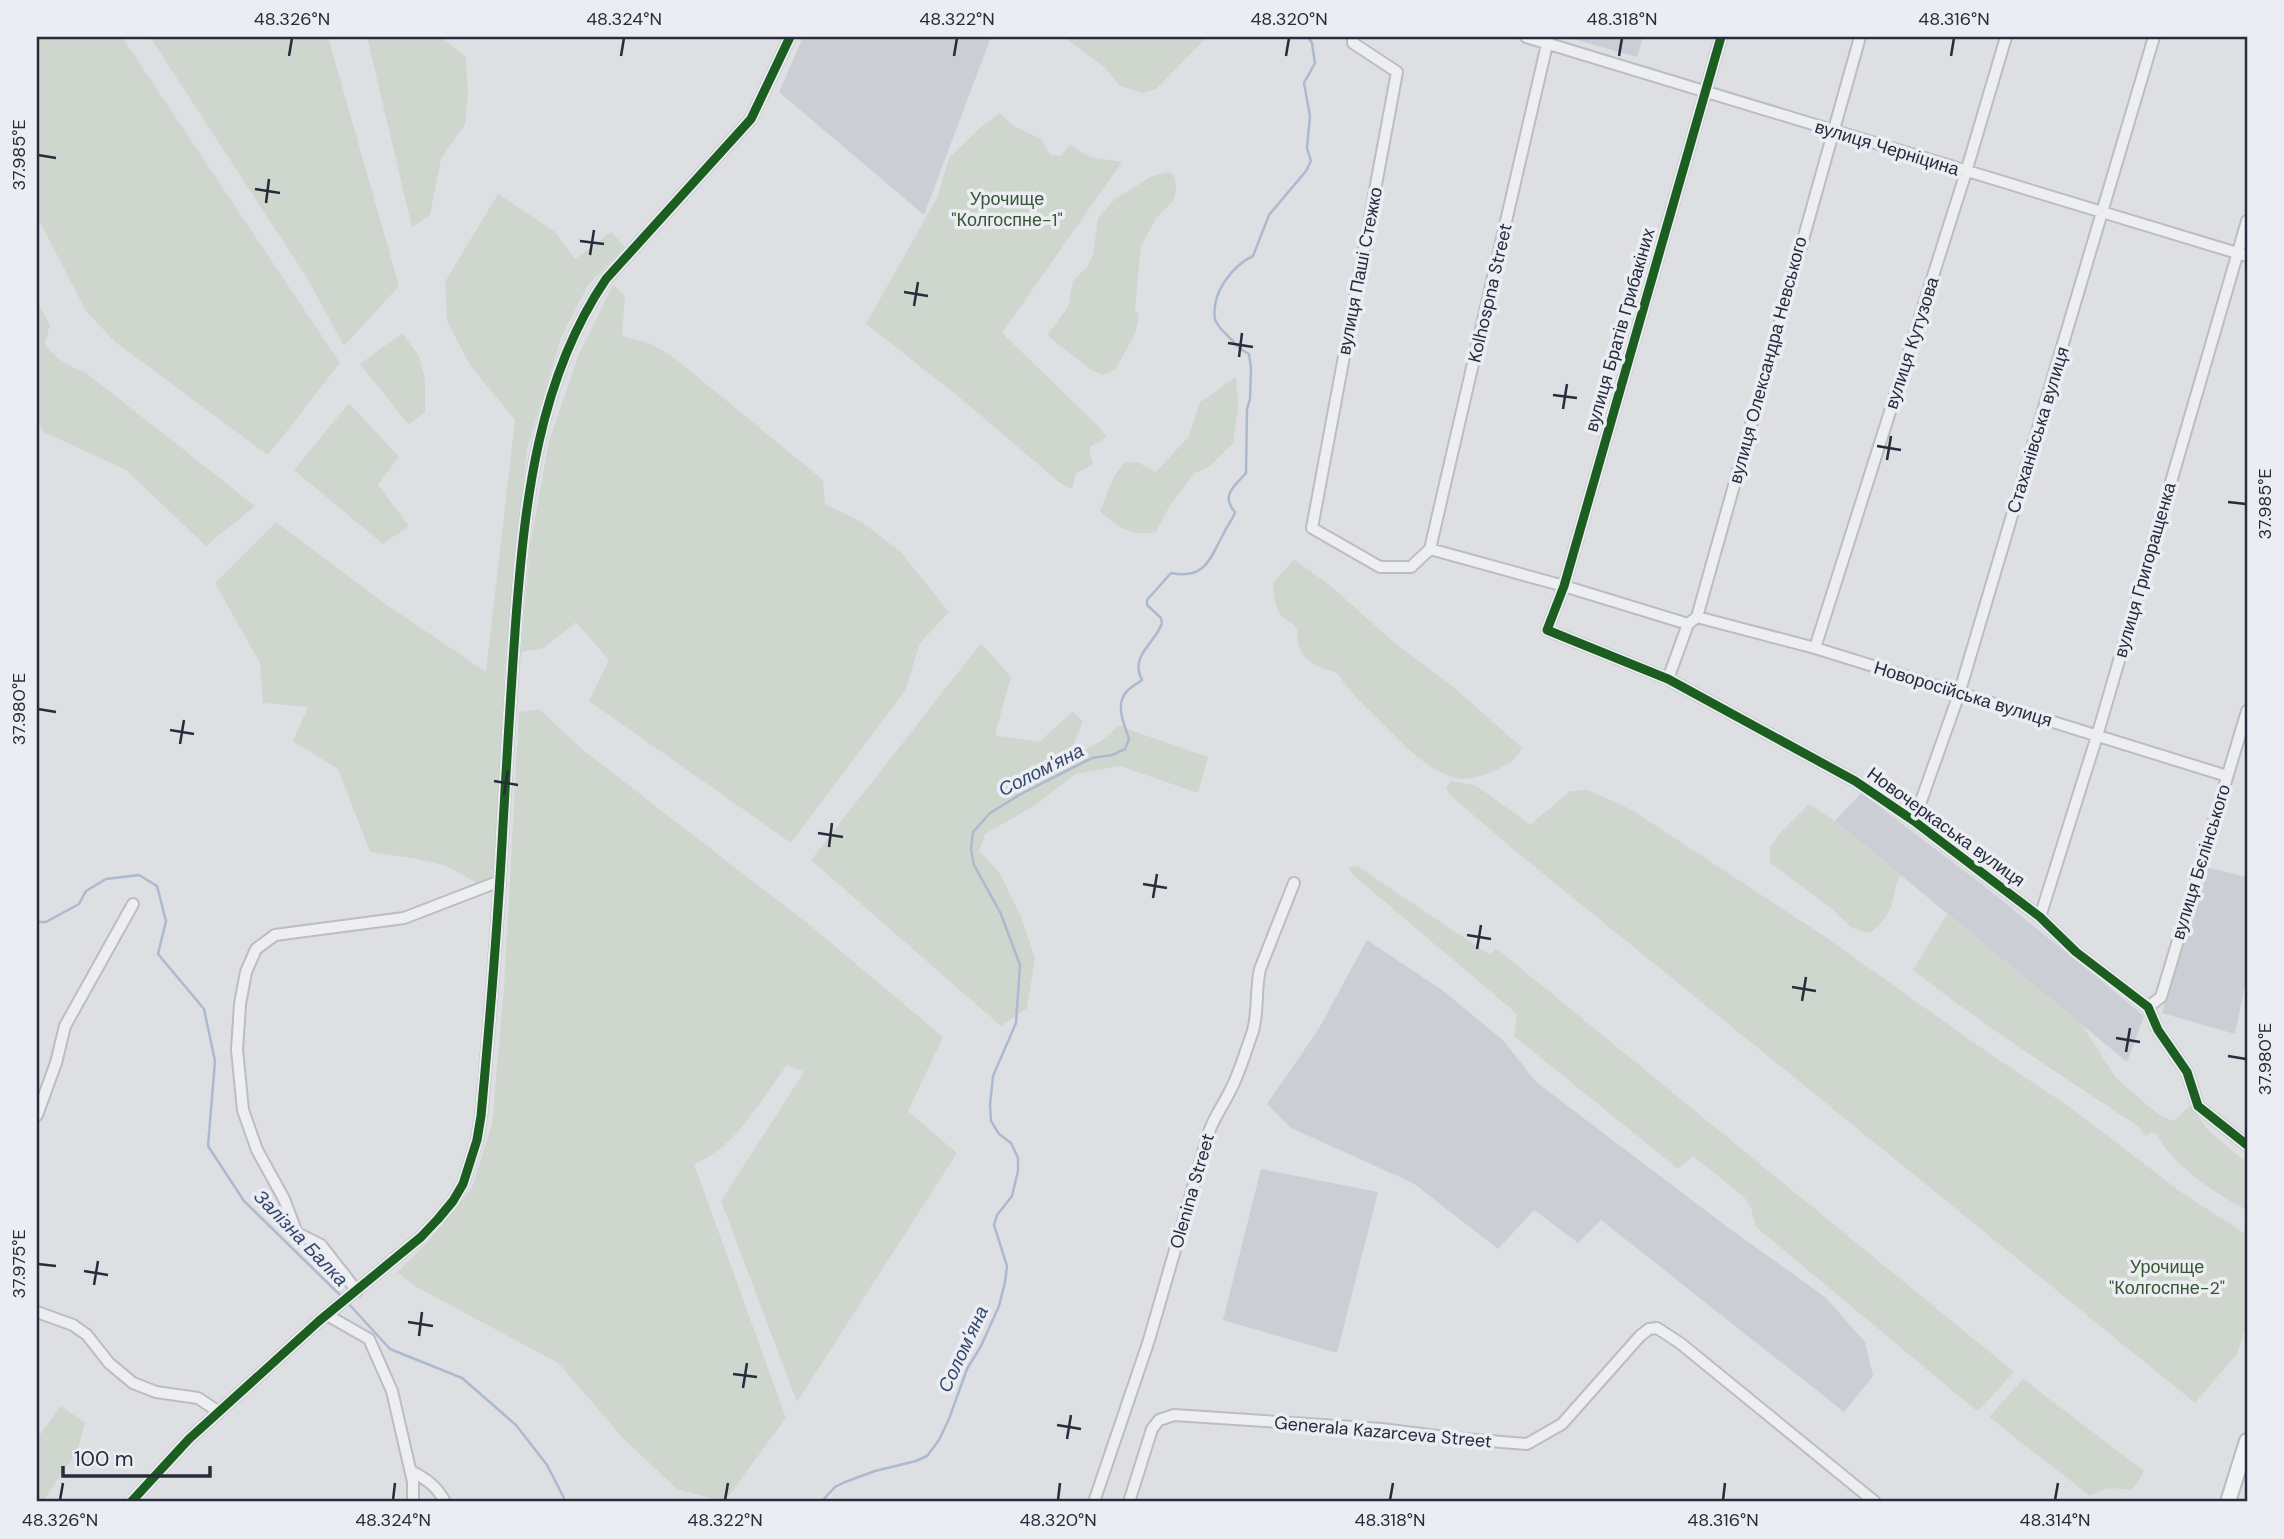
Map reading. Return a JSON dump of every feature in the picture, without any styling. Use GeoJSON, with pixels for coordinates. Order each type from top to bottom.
{"type":"FeatureCollection","features":[{"type":"Feature","properties":{"kind":"main road"},"geometry":{"type":"LineString","coordinates":[[2228,1502],[2247,1441]]}},
{"type":"Feature","properties":{"kind":"street"},"geometry":{"type":"LineString","coordinates":[[131,1502],[189,1439],[328,1314],[421,1237],[438,1219],[463,1184],[471,1164],[481,1116],[500,881],[521,552],[540,432],[555,379],[578,324],[606,279],[751,119],[790,37]]}},
{"type":"Feature","properties":{"kind":"street","name":"вулиця Паші Стежко"},"geometry":{"type":"LineString","coordinates":[[1353,37],[1353,43],[1397,72],[1312,528],[1380,568],[1411,568],[1430,549]]}},
{"type":"Feature","properties":{"kind":"street","name":"вулиця Черніцина"},"geometry":{"type":"LineString","coordinates":[[1526,37],[1548,40],[1832,131],[2242,255]]}},
{"type":"Feature","properties":{"kind":"street","name":"вулиця Братів Грибакіних"},"geometry":{"type":"LineString","coordinates":[[1547,630],[1564,586],[1721,37]]}},
{"type":"Feature","properties":{"kind":"street","name":"вулиця Олександра Невського"},"geometry":{"type":"LineString","coordinates":[[1668,679],[1693,620],[1860,37]]}},
{"type":"Feature","properties":{"kind":"street","name":"вулиця Кутузова"},"geometry":{"type":"LineString","coordinates":[[1815,648],[1966,172],[2006,37]]}},
{"type":"Feature","properties":{"kind":"street","name":"Стаханівська вулиця"},"geometry":{"type":"LineString","coordinates":[[1914,821],[1959,694],[2154,37]]}},
{"type":"Feature","properties":{"kind":"street","name":"Kolhospna Street"},"geometry":{"type":"LineString","coordinates":[[1430,549],[1548,40]]}},
{"type":"Feature","properties":{"kind":"street","name":"вулиця Григоращенка"},"geometry":{"type":"LineString","coordinates":[[2040,917],[2242,255],[2247,221]]}},
{"type":"Feature","properties":{"kind":"street","name":"Новоросійська вулиця"},"geometry":{"type":"LineString","coordinates":[[1430,549],[1693,620],[1815,648],[2227,776]]}},
{"type":"Feature","properties":{"kind":"street","name":"Новочеркаська вулиця"},"geometry":{"type":"LineString","coordinates":[[1547,630],[1668,679],[1855,780],[1914,821],[2040,917],[2077,952],[2148,1007],[2158,1030],[2187,1072],[2198,1106],[2247,1145]]}},
{"type":"Feature","properties":{"kind":"street","name":"вулиця Бєлінського"},"geometry":{"type":"LineString","coordinates":[[2148,1007],[2161,998],[2247,711]]}},
{"type":"Feature","properties":{"kind":"street"},"geometry":{"type":"LineString","coordinates":[[354,1294],[321,1245],[297,1233],[285,1199],[257,1150],[243,1110],[237,1050],[240,1004],[246,972],[256,950],[275,935],[404,918],[500,881]]}},
{"type":"Feature","properties":{"kind":"street","name":"Olenina Street"},"geometry":{"type":"LineString","coordinates":[[1094,1502],[1149,1340],[1213,1120],[1232,1088],[1252,1032],[1260,970],[1294,883]]}},
{"type":"Feature","properties":{"kind":"street"},"geometry":{"type":"LineString","coordinates":[[37,1115],[53,1072],[65,1026],[133,904]]}},
{"type":"Feature","properties":{"kind":"street"},"geometry":{"type":"LineString","coordinates":[[37,1312],[73,1325],[88,1335],[109,1363],[133,1383],[156,1392],[198,1398],[219,1412]]}},
{"type":"Feature","properties":{"kind":"street"},"geometry":{"type":"LineString","coordinates":[[328,1314],[369,1339],[393,1391],[413,1482],[413,1502]]}},
{"type":"Feature","properties":{"kind":"street","name":"Generala Kazarceva Street"},"geometry":{"type":"LineString","coordinates":[[1129,1502],[1152,1429],[1159,1420],[1174,1415],[1382,1429],[1527,1444],[1562,1424],[1640,1336],[1649,1329],[1657,1328],[1680,1343],[1875,1502]]}},
{"type":"Feature","properties":{"kind":"street"},"geometry":{"type":"LineString","coordinates":[[411,1471],[427,1479],[444,1502]]}},
{"type":"Feature","properties":{"kind":"shaded area"},"geometry":{"type":"Polygon","coordinates":[[[803,37],[991,37],[924,215],[779,92],[803,37]]]}},
{"type":"Feature","properties":{"kind":"shaded area"},"geometry":{"type":"Polygon","coordinates":[[[1566,37],[1643,37],[1637,57],[1566,37]]]}},
{"type":"Feature","properties":{"kind":"shaded area"},"geometry":{"type":"Polygon","coordinates":[[[1861,793],[1983,885],[2144,1016],[2127,1062],[1835,821],[1861,793]]]}},
{"type":"Feature","properties":{"kind":"shaded area"},"geometry":{"type":"Polygon","coordinates":[[[2205,867],[2247,877],[2247,975],[2235,1034],[2162,1013],[2205,867]]]}},
{"type":"Feature","properties":{"kind":"shaded area"},"geometry":{"type":"Polygon","coordinates":[[[1367,940],[1442,990],[1503,1040],[1536,1082],[1730,1229],[1825,1297],[1865,1342],[1873,1376],[1844,1412],[1601,1220],[1578,1243],[1534,1210],[1498,1249],[1413,1183],[1291,1128],[1267,1104],[1318,1030],[1367,940]]]}},
{"type":"Feature","properties":{"kind":"shaded area"},"geometry":{"type":"Polygon","coordinates":[[[1261,1169],[1378,1192],[1337,1353],[1223,1320],[1261,1169]]]}},
{"type":"Feature","properties":{"kind":"green space"},"geometry":{"type":"Polygon","coordinates":[[[37,37],[122,37],[340,363],[268,455],[115,342],[86,311],[37,216],[37,37]]]}},
{"type":"Feature","properties":{"kind":"green space"},"geometry":{"type":"Polygon","coordinates":[[[150,37],[328,37],[399,286],[344,346],[307,278],[150,37]]]}},
{"type":"Feature","properties":{"kind":"green space"},"geometry":{"type":"Polygon","coordinates":[[[367,37],[441,37],[466,57],[468,95],[465,124],[441,159],[430,215],[412,227],[367,37]]]}},
{"type":"Feature","properties":{"kind":"green space"},"geometry":{"type":"Polygon","coordinates":[[[1064,37],[1207,37],[1156,89],[1143,93],[1120,86],[1104,67],[1064,37]]]}},
{"type":"Feature","properties":{"kind":"green space","name":"Урочище \"Колгоспне-1\""},"geometry":{"type":"Polygon","coordinates":[[[1000,113],[1012,125],[1041,139],[1050,155],[1061,156],[1070,145],[1090,157],[1122,162],[1002,333],[1106,436],[1090,446],[1093,462],[1091,466],[1076,473],[1072,489],[1060,483],[958,396],[866,324],[938,196],[949,158],[983,125],[1000,113]]]}},
{"type":"Feature","properties":{"kind":"green space","name":"Урочище \"Колгоспне-1\""},"geometry":{"type":"Polygon","coordinates":[[[1169,172],[1175,178],[1176,191],[1173,201],[1157,217],[1141,246],[1135,308],[1139,316],[1135,334],[1115,370],[1102,375],[1091,370],[1047,335],[1068,307],[1073,281],[1088,266],[1093,254],[1098,218],[1115,199],[1152,176],[1169,172]]]}},
{"type":"Feature","properties":{"kind":"green space"},"geometry":{"type":"Polygon","coordinates":[[[498,194],[554,231],[575,259],[611,232],[625,247],[588,285],[561,338],[527,449],[505,665],[495,877],[477,883],[447,866],[370,852],[338,769],[293,741],[308,707],[263,703],[260,663],[215,583],[276,522],[384,603],[486,672],[515,420],[470,365],[447,321],[445,282],[498,194]]]}},
{"type":"Feature","properties":{"kind":"green space"},"geometry":{"type":"Polygon","coordinates":[[[613,285],[625,296],[622,336],[649,343],[672,356],[823,480],[825,504],[860,521],[900,551],[949,612],[920,643],[905,691],[791,843],[589,701],[609,660],[576,622],[544,648],[521,652],[530,546],[549,441],[579,354],[613,285]]]}},
{"type":"Feature","properties":{"kind":"green space"},"geometry":{"type":"Polygon","coordinates":[[[37,301],[50,325],[45,343],[58,358],[85,372],[255,506],[206,546],[126,470],[44,432],[37,421],[37,301]]]}},
{"type":"Feature","properties":{"kind":"green space"},"geometry":{"type":"Polygon","coordinates":[[[402,333],[419,356],[425,379],[425,412],[409,425],[360,364],[402,333]]]}},
{"type":"Feature","properties":{"kind":"green space"},"geometry":{"type":"Polygon","coordinates":[[[1236,377],[1238,406],[1233,443],[1209,467],[1195,473],[1170,505],[1156,532],[1125,530],[1100,511],[1114,476],[1125,462],[1139,463],[1156,472],[1189,436],[1200,402],[1236,377]]]}},
{"type":"Feature","properties":{"kind":"green space"},"geometry":{"type":"Polygon","coordinates":[[[349,403],[399,457],[378,485],[409,526],[383,544],[294,470],[349,403]]]}},
{"type":"Feature","properties":{"kind":"green space"},"geometry":{"type":"Polygon","coordinates":[[[1294,559],[1332,587],[1390,639],[1458,691],[1522,748],[1517,757],[1494,771],[1473,778],[1462,779],[1441,773],[1405,745],[1357,698],[1337,673],[1317,666],[1307,659],[1300,648],[1296,627],[1279,612],[1274,595],[1273,583],[1294,559]]]}},
{"type":"Feature","properties":{"kind":"green space"},"geometry":{"type":"Polygon","coordinates":[[[981,643],[1011,677],[995,735],[1039,742],[1073,711],[1083,722],[1066,760],[1101,741],[1119,726],[1208,757],[1198,793],[1120,766],[1075,774],[1037,804],[985,834],[979,851],[999,872],[1022,919],[1035,958],[1027,1008],[1001,1026],[811,860],[981,643]]]}},
{"type":"Feature","properties":{"kind":"green space"},"geometry":{"type":"Polygon","coordinates":[[[539,709],[583,750],[812,927],[943,1037],[908,1111],[957,1153],[797,1402],[721,1201],[804,1072],[787,1065],[735,1135],[709,1157],[694,1164],[786,1418],[724,1502],[677,1489],[623,1438],[558,1363],[415,1286],[397,1272],[427,1243],[472,1188],[492,1124],[504,988],[519,712],[539,709]]]}},
{"type":"Feature","properties":{"kind":"green space","name":"Урочище \"Колгоспне-2\""},"geometry":{"type":"Polygon","coordinates":[[[1451,781],[1477,786],[1530,825],[1570,791],[1588,790],[1632,810],[1827,938],[2068,1106],[2181,1192],[2247,1235],[2247,1322],[2237,1354],[2195,1403],[1513,849],[1449,794],[1446,787],[1451,781]]]}},
{"type":"Feature","properties":{"kind":"green space"},"geometry":{"type":"Polygon","coordinates":[[[1809,804],[1835,821],[1901,876],[1888,913],[1870,933],[1852,928],[1833,910],[1770,863],[1770,847],[1809,804]]]}},
{"type":"Feature","properties":{"kind":"green space"},"geometry":{"type":"Polygon","coordinates":[[[1357,866],[1490,955],[1496,948],[2014,1372],[1977,1411],[1756,1227],[1751,1208],[1744,1197],[1693,1156],[1678,1169],[1514,1036],[1517,1014],[1351,873],[1349,867],[1357,866]]]}},
{"type":"Feature","properties":{"kind":"green space","name":"Урочище \"Колгоспне-2\""},"geometry":{"type":"Polygon","coordinates":[[[1947,914],[2080,1022],[2116,1078],[2159,1115],[2174,1121],[2190,1106],[2209,1131],[2247,1163],[2247,1210],[2223,1197],[2183,1167],[2157,1134],[2151,1132],[2146,1136],[2139,1127],[1996,1031],[1913,970],[1947,914]]]}},
{"type":"Feature","properties":{"kind":"green space"},"geometry":{"type":"Polygon","coordinates":[[[2023,1379],[2144,1471],[2135,1485],[2128,1489],[2106,1489],[2090,1496],[1989,1417],[2023,1379]]]}},
{"type":"Feature","properties":{"kind":"green space"},"geometry":{"type":"Polygon","coordinates":[[[61,1406],[85,1423],[77,1452],[42,1502],[37,1502],[37,1432],[39,1436],[61,1406]]]}},
{"type":"Feature","properties":{"kind":"waterway","name":"Солом'яна"},"geometry":{"type":"LineString","coordinates":[[821,1502],[835,1487],[845,1482],[927,1456],[939,1440],[967,1369],[999,1306],[1007,1266],[994,1225],[997,1215],[1012,1196],[1018,1158],[1011,1143],[999,1134],[991,1121],[990,1105],[993,1076],[1016,1023],[1020,965],[1001,914],[974,865],[971,849],[973,832],[990,813],[1021,794],[1092,758],[1112,755],[1125,749],[1129,739],[1121,714],[1122,701],[1128,690],[1142,680],[1139,672],[1141,657],[1162,623],[1161,618],[1147,605],[1147,600],[1171,573],[1192,573],[1205,565],[1234,515],[1229,496],[1246,473],[1251,368],[1249,354],[1220,328],[1215,319],[1216,300],[1231,273],[1253,256],[1269,215],[1306,171],[1311,161],[1307,148],[1310,116],[1304,83],[1315,63],[1312,43],[1308,37]]}},
{"type":"Feature","properties":{"kind":"waterway","name":"Залізна Балка"},"geometry":{"type":"LineString","coordinates":[[37,922],[46,922],[79,904],[86,891],[106,879],[139,875],[157,886],[166,921],[158,954],[204,1009],[215,1061],[208,1146],[244,1201],[342,1297]]}},
{"type":"Feature","properties":{"kind":"waterway","name":"Залізна Балка"},"geometry":{"type":"LineString","coordinates":[[347,1302],[390,1349],[462,1378],[516,1425],[547,1465],[566,1502]]}},
{"type":"Feature","properties":{"kind":"cycle path"},"geometry":{"type":"LineString","coordinates":[[131,1502],[189,1439],[319,1321],[421,1237],[453,1201],[463,1184],[477,1140],[481,1116],[524,530],[539,442],[550,399],[583,317],[606,279],[751,119],[790,37]]}},
{"type":"Feature","properties":{"kind":"cycle path"},"geometry":{"type":"LineString","coordinates":[[1721,37],[1564,586],[1547,630],[1668,679],[1855,781],[1914,821],[2040,917],[2076,952],[2148,1007],[2158,1030],[2187,1072],[2198,1106],[2247,1145]]}}]}
